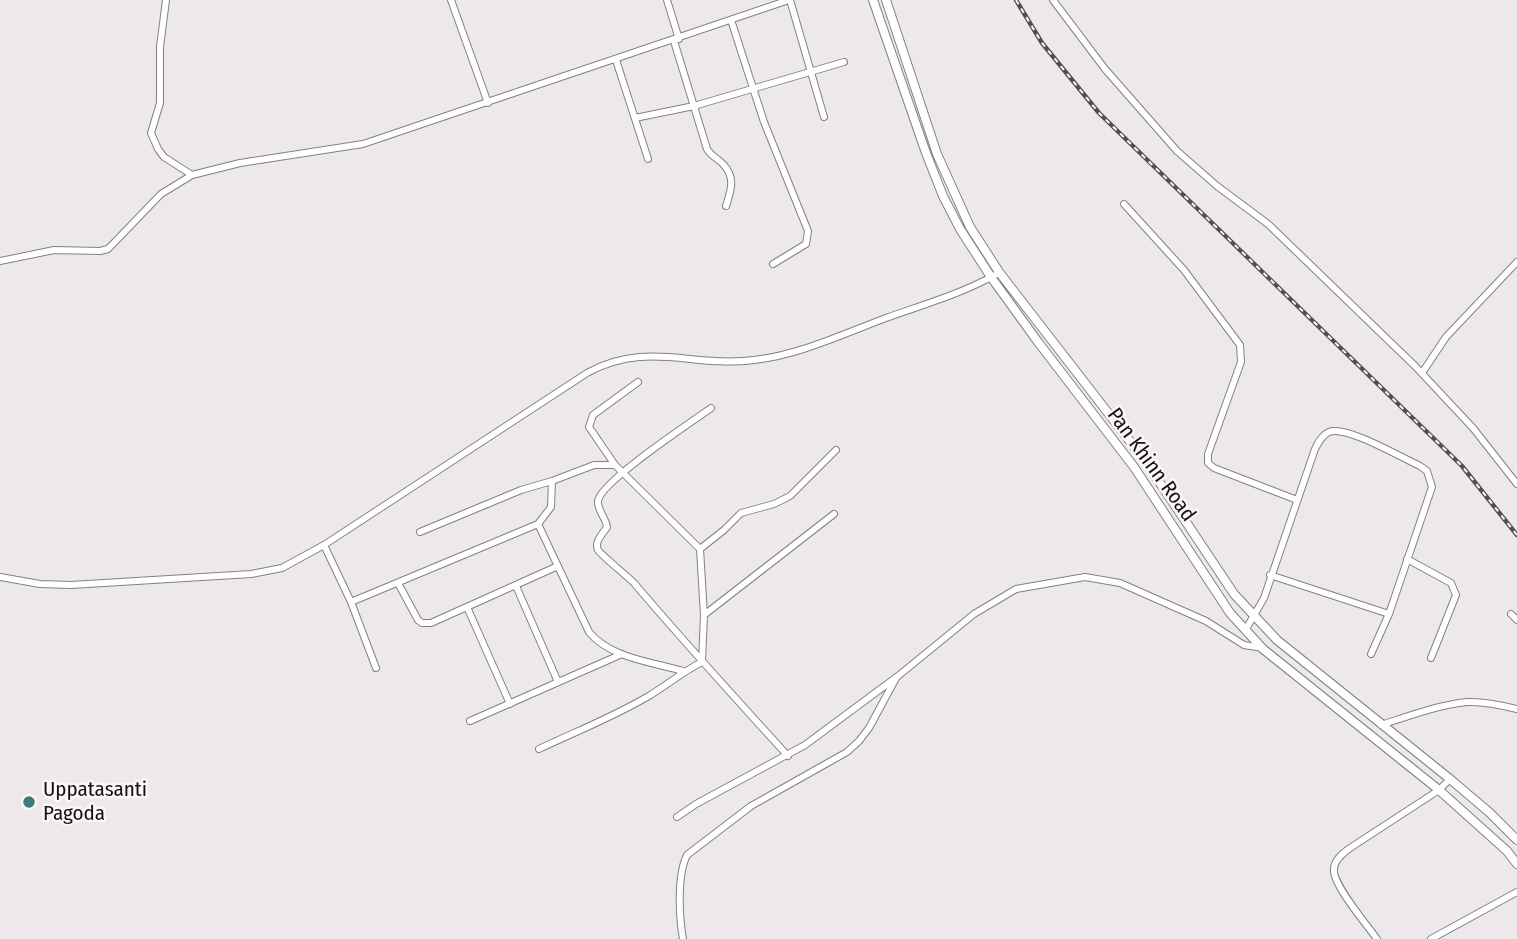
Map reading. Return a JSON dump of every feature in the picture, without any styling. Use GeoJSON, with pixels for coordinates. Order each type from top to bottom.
{"type":"FeatureCollection","features":[{"type":"Feature","properties":{"kind":"main road","name":"Pan Khinn Road"},"geometry":{"type":"LineString","coordinates":[[873,0],[943,196],[960,229],[991,277],[1134,467],[1230,613],[1263,649],[1439,790],[1507,851],[1517,864]]}},
{"type":"Feature","properties":{"kind":"main road","name":"Pan Khinn Road"},"geometry":{"type":"LineString","coordinates":[[886,0],[937,153],[970,227],[999,272],[1146,462],[1215,567],[1254,617],[1277,640],[1450,779],[1517,840]]}},
{"type":"Feature","properties":{"kind":"street"},"geometry":{"type":"LineString","coordinates":[[166,0],[160,47],[160,103],[151,133],[158,149],[173,164],[192,175]]}},
{"type":"Feature","properties":{"kind":"street"},"geometry":{"type":"LineString","coordinates":[[451,0],[488,103]]}},
{"type":"Feature","properties":{"kind":"street"},"geometry":{"type":"LineString","coordinates":[[667,0],[707,149],[723,164],[732,178],[733,184],[726,206]]}},
{"type":"Feature","properties":{"kind":"street"},"geometry":{"type":"LineString","coordinates":[[0,261],[54,250],[108,249],[151,203],[179,181],[192,175],[281,156],[351,147],[790,0],[824,117]]}},
{"type":"Feature","properties":{"kind":"street"},"geometry":{"type":"LineString","coordinates":[[1054,0],[1105,69],[1177,151],[1276,231],[1422,373],[1473,428],[1517,484]]}},
{"type":"Feature","properties":{"kind":"street"},"geometry":{"type":"LineString","coordinates":[[731,20],[752,90],[808,231],[806,244],[774,264]]}},
{"type":"Feature","properties":{"kind":"street"},"geometry":{"type":"LineString","coordinates":[[616,60],[648,159]]}},
{"type":"Feature","properties":{"kind":"street"},"geometry":{"type":"LineString","coordinates":[[635,118],[694,106],[844,62]]}},
{"type":"Feature","properties":{"kind":"street"},"geometry":{"type":"LineString","coordinates":[[173,164],[179,181]]}},
{"type":"Feature","properties":{"kind":"street"},"geometry":{"type":"LineString","coordinates":[[1124,204],[1184,270],[1240,345],[1241,362],[1208,454],[1208,463],[1214,468],[1297,500]]}},
{"type":"Feature","properties":{"kind":"street"},"geometry":{"type":"LineString","coordinates":[[1422,373],[1446,337],[1517,262]]}},
{"type":"Feature","properties":{"kind":"street"},"geometry":{"type":"LineString","coordinates":[[0,577],[71,586],[251,574],[282,568],[324,545],[587,373],[608,362],[643,356],[734,361],[772,357],[800,350],[877,322],[999,272]]}},
{"type":"Feature","properties":{"kind":"street"},"geometry":{"type":"LineString","coordinates":[[639,382],[593,415],[589,427],[615,465],[700,549],[704,615],[702,662]]}},
{"type":"Feature","properties":{"kind":"street"},"geometry":{"type":"LineString","coordinates":[[711,408],[622,472],[598,500],[607,527],[597,544],[598,550],[622,570],[788,756]]}},
{"type":"Feature","properties":{"kind":"street"},"geometry":{"type":"LineString","coordinates":[[1246,629],[1264,598],[1315,449],[1328,432],[1343,431],[1420,466],[1427,471],[1432,487],[1389,614],[1371,654]]}},
{"type":"Feature","properties":{"kind":"street"},"geometry":{"type":"LineString","coordinates":[[700,549],[741,513],[774,504],[790,496],[836,450]]}},
{"type":"Feature","properties":{"kind":"street"},"geometry":{"type":"LineString","coordinates":[[420,533],[520,489],[552,481],[594,465],[615,465]]}},
{"type":"Feature","properties":{"kind":"street"},"geometry":{"type":"LineString","coordinates":[[351,602],[538,524],[551,507],[552,481]]}},
{"type":"Feature","properties":{"kind":"street"},"geometry":{"type":"LineString","coordinates":[[704,615],[834,514]]}},
{"type":"Feature","properties":{"kind":"street"},"geometry":{"type":"LineString","coordinates":[[538,524],[589,632],[597,642],[622,654],[683,671]]}},
{"type":"Feature","properties":{"kind":"street"},"geometry":{"type":"LineString","coordinates":[[324,545],[351,602],[376,668]]}},
{"type":"Feature","properties":{"kind":"street"},"geometry":{"type":"LineString","coordinates":[[1407,559],[1451,583],[1456,596],[1431,658]]}},
{"type":"Feature","properties":{"kind":"street"},"geometry":{"type":"LineString","coordinates":[[398,583],[422,623],[431,623],[558,566]]}},
{"type":"Feature","properties":{"kind":"street"},"geometry":{"type":"LineString","coordinates":[[1270,575],[1389,614]]}},
{"type":"Feature","properties":{"kind":"street"},"geometry":{"type":"LineString","coordinates":[[677,817],[696,804],[788,756],[898,676],[974,614],[1016,589],[1085,577],[1120,583],[1206,621],[1244,645],[1263,649]]}},
{"type":"Feature","properties":{"kind":"street"},"geometry":{"type":"LineString","coordinates":[[516,586],[558,682]]}},
{"type":"Feature","properties":{"kind":"street"},"geometry":{"type":"LineString","coordinates":[[467,607],[510,704]]}},
{"type":"Feature","properties":{"kind":"street"},"geometry":{"type":"LineString","coordinates":[[1511,614],[1517,620]]}},
{"type":"Feature","properties":{"kind":"street"},"geometry":{"type":"LineString","coordinates":[[470,721],[622,654]]}},
{"type":"Feature","properties":{"kind":"street"},"geometry":{"type":"LineString","coordinates":[[539,749],[627,708],[649,696],[683,671],[702,662]]}},
{"type":"Feature","properties":{"kind":"street"},"geometry":{"type":"LineString","coordinates":[[683,939],[682,867],[687,855],[751,806],[847,752],[859,741],[898,676]]}},
{"type":"Feature","properties":{"kind":"street"},"geometry":{"type":"LineString","coordinates":[[1381,725],[1443,706],[1468,702],[1485,702],[1517,709]]}},
{"type":"Feature","properties":{"kind":"street"},"geometry":{"type":"LineString","coordinates":[[1377,939],[1336,880],[1333,868],[1340,856],[1350,848],[1439,790],[1450,779]]}},
{"type":"Feature","properties":{"kind":"street"},"geometry":{"type":"LineString","coordinates":[[1431,939],[1517,892]]}},
{"type":"Feature","properties":{"kind":"railway"},"geometry":{"type":"LineString","coordinates":[[1016,0],[1042,43],[1099,113],[1462,466],[1517,535]]}},
{"type":"Feature","properties":{"kind":"place","name":"Uppatasanti Pagoda"},"geometry":{"type":"Point","coordinates":[29,802]}}]}
